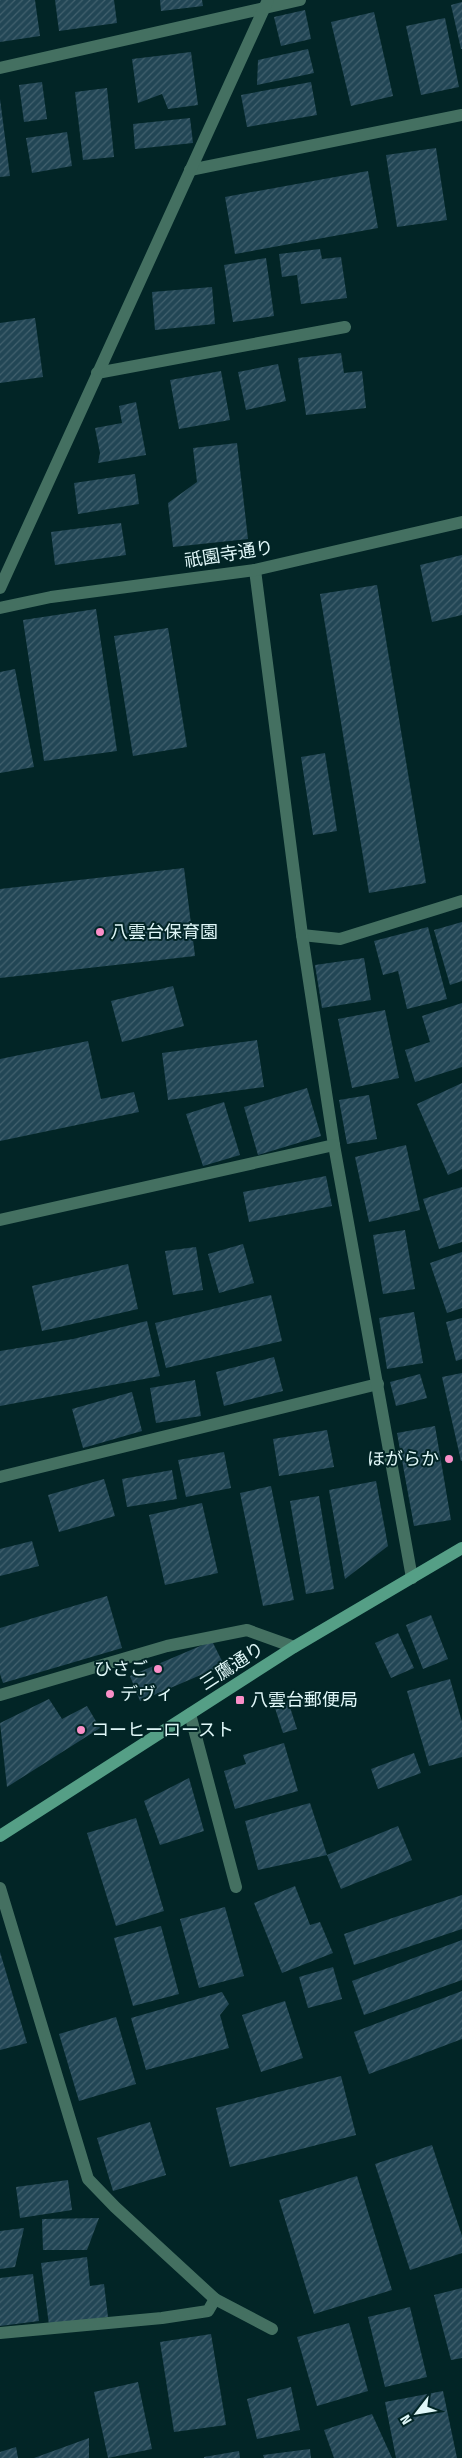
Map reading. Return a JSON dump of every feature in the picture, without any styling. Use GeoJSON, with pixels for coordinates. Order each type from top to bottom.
{"type":"FeatureCollection","features":[{"type":"Feature","properties":{"kind":"main road","name":"三鷹通り"},"geometry":{"type":"LineString","coordinates":[[0,1836],[294,1647],[462,1548]]}},
{"type":"Feature","properties":{"kind":"street"},"geometry":{"type":"LineString","coordinates":[[0,68],[266,4],[300,0]]}},
{"type":"Feature","properties":{"kind":"street"},"geometry":{"type":"LineString","coordinates":[[0,588],[266,4]]}},
{"type":"Feature","properties":{"kind":"street"},"geometry":{"type":"LineString","coordinates":[[190,170],[462,115]]}},
{"type":"Feature","properties":{"kind":"street"},"geometry":{"type":"LineString","coordinates":[[97,373],[345,326]]}},
{"type":"Feature","properties":{"kind":"street","name":"祇園寺通り"},"geometry":{"type":"LineString","coordinates":[[0,608],[51,597],[255,570],[462,522]]}},
{"type":"Feature","properties":{"kind":"street"},"geometry":{"type":"LineString","coordinates":[[255,570],[302,936],[334,1145],[412,1578]]}},
{"type":"Feature","properties":{"kind":"street"},"geometry":{"type":"LineString","coordinates":[[302,936],[340,939],[462,901]]}},
{"type":"Feature","properties":{"kind":"street"},"geometry":{"type":"LineString","coordinates":[[0,1220],[334,1145]]}},
{"type":"Feature","properties":{"kind":"street"},"geometry":{"type":"LineString","coordinates":[[0,1477],[378,1384]]}},
{"type":"Feature","properties":{"kind":"street"},"geometry":{"type":"LineString","coordinates":[[0,1695],[167,1646],[248,1630],[294,1647]]}},
{"type":"Feature","properties":{"kind":"street"},"geometry":{"type":"LineString","coordinates":[[190,1714],[236,1887]]}},
{"type":"Feature","properties":{"kind":"street"},"geometry":{"type":"LineString","coordinates":[[0,1888],[88,2179],[115,2208],[215,2298],[272,2329]]}},
{"type":"Feature","properties":{"kind":"street"},"geometry":{"type":"LineString","coordinates":[[0,2333],[162,2318],[208,2311],[215,2298]]}},
{"type":"Feature","properties":{"kind":"building"},"geometry":{"type":"Polygon","coordinates":[[[0,0],[35,0],[40,36],[0,42],[0,0]]]}},
{"type":"Feature","properties":{"kind":"building"},"geometry":{"type":"Polygon","coordinates":[[[55,0],[114,0],[117,23],[59,31],[55,0]]]}},
{"type":"Feature","properties":{"kind":"building"},"geometry":{"type":"Polygon","coordinates":[[[160,0],[202,0],[203,6],[161,11],[160,0]]]}},
{"type":"Feature","properties":{"kind":"building"},"geometry":{"type":"Polygon","coordinates":[[[462,2],[462,49],[461,49],[451,5],[462,2]]]}},
{"type":"Feature","properties":{"kind":"building"},"geometry":{"type":"Polygon","coordinates":[[[305,10],[311,39],[281,46],[274,17],[305,10]]]}},
{"type":"Feature","properties":{"kind":"building"},"geometry":{"type":"Polygon","coordinates":[[[374,12],[393,96],[351,106],[331,22],[374,12]]]}},
{"type":"Feature","properties":{"kind":"building"},"geometry":{"type":"Polygon","coordinates":[[[445,18],[459,87],[421,95],[406,26],[445,18]]]}},
{"type":"Feature","properties":{"kind":"building"},"geometry":{"type":"Polygon","coordinates":[[[308,49],[314,73],[257,85],[258,60],[308,49]]]}},
{"type":"Feature","properties":{"kind":"building"},"geometry":{"type":"Polygon","coordinates":[[[191,52],[198,105],[168,109],[162,94],[138,103],[132,59],[191,52]]]}},
{"type":"Feature","properties":{"kind":"building"},"geometry":{"type":"Polygon","coordinates":[[[42,82],[47,119],[24,122],[19,85],[42,82]]]}},
{"type":"Feature","properties":{"kind":"building"},"geometry":{"type":"Polygon","coordinates":[[[311,82],[317,115],[247,127],[241,95],[311,82]]]}},
{"type":"Feature","properties":{"kind":"building"},"geometry":{"type":"Polygon","coordinates":[[[107,88],[114,157],[83,160],[75,92],[107,88]]]}},
{"type":"Feature","properties":{"kind":"building"},"geometry":{"type":"Polygon","coordinates":[[[0,99],[10,176],[0,177],[0,99]]]}},
{"type":"Feature","properties":{"kind":"building"},"geometry":{"type":"Polygon","coordinates":[[[190,118],[193,143],[135,149],[133,124],[190,118]]]}},
{"type":"Feature","properties":{"kind":"building"},"geometry":{"type":"Polygon","coordinates":[[[67,132],[72,166],[32,173],[26,138],[67,132]]]}},
{"type":"Feature","properties":{"kind":"building"},"geometry":{"type":"Polygon","coordinates":[[[436,148],[447,220],[397,227],[386,155],[436,148]]]}},
{"type":"Feature","properties":{"kind":"building"},"geometry":{"type":"Polygon","coordinates":[[[368,171],[378,228],[235,254],[225,197],[368,171]]]}},
{"type":"Feature","properties":{"kind":"building"},"geometry":{"type":"Polygon","coordinates":[[[320,249],[322,259],[341,257],[347,298],[301,304],[297,275],[282,277],[279,254],[320,249]]]}},
{"type":"Feature","properties":{"kind":"building"},"geometry":{"type":"Polygon","coordinates":[[[266,258],[274,316],[233,322],[224,265],[266,258]]]}},
{"type":"Feature","properties":{"kind":"building"},"geometry":{"type":"Polygon","coordinates":[[[212,287],[215,324],[155,330],[152,292],[212,287]]]}},
{"type":"Feature","properties":{"kind":"building"},"geometry":{"type":"Polygon","coordinates":[[[35,318],[43,377],[0,383],[0,323],[35,318]]]}},
{"type":"Feature","properties":{"kind":"building"},"geometry":{"type":"Polygon","coordinates":[[[341,353],[344,373],[362,371],[366,408],[306,415],[298,358],[341,353]]]}},
{"type":"Feature","properties":{"kind":"building"},"geometry":{"type":"Polygon","coordinates":[[[278,364],[286,401],[246,410],[238,372],[278,364]]]}},
{"type":"Feature","properties":{"kind":"building"},"geometry":{"type":"Polygon","coordinates":[[[221,371],[230,420],[179,429],[170,380],[221,371]]]}},
{"type":"Feature","properties":{"kind":"building"},"geometry":{"type":"Polygon","coordinates":[[[136,402],[146,455],[98,463],[100,453],[95,428],[122,423],[119,406],[136,402]]]}},
{"type":"Feature","properties":{"kind":"building"},"geometry":{"type":"Polygon","coordinates":[[[237,443],[248,539],[173,547],[168,503],[197,482],[193,448],[237,443]]]}},
{"type":"Feature","properties":{"kind":"building"},"geometry":{"type":"Polygon","coordinates":[[[135,474],[139,504],[78,514],[74,483],[135,474]]]}},
{"type":"Feature","properties":{"kind":"building"},"geometry":{"type":"Polygon","coordinates":[[[121,523],[126,555],[55,565],[51,532],[121,523]]]}},
{"type":"Feature","properties":{"kind":"building"},"geometry":{"type":"Polygon","coordinates":[[[462,555],[462,615],[432,622],[420,565],[462,555]]]}},
{"type":"Feature","properties":{"kind":"building"},"geometry":{"type":"Polygon","coordinates":[[[377,585],[426,883],[369,893],[320,594],[377,585]]]}},
{"type":"Feature","properties":{"kind":"building"},"geometry":{"type":"Polygon","coordinates":[[[96,609],[117,751],[44,761],[23,620],[96,609]]]}},
{"type":"Feature","properties":{"kind":"building"},"geometry":{"type":"Polygon","coordinates":[[[168,628],[187,747],[133,756],[114,636],[168,628]]]}},
{"type":"Feature","properties":{"kind":"building"},"geometry":{"type":"Polygon","coordinates":[[[15,669],[34,767],[0,773],[0,672],[15,669]]]}},
{"type":"Feature","properties":{"kind":"building"},"geometry":{"type":"Polygon","coordinates":[[[325,753],[337,831],[313,835],[301,757],[325,753]]]}},
{"type":"Feature","properties":{"kind":"building"},"geometry":{"type":"Polygon","coordinates":[[[184,868],[195,956],[0,978],[0,889],[184,868]]]}},
{"type":"Feature","properties":{"kind":"building"},"geometry":{"type":"Polygon","coordinates":[[[462,922],[462,981],[450,985],[434,930],[462,922]]]}},
{"type":"Feature","properties":{"kind":"building"},"geometry":{"type":"Polygon","coordinates":[[[428,927],[447,999],[407,1009],[398,971],[383,975],[374,941],[428,927]]]}},
{"type":"Feature","properties":{"kind":"building"},"geometry":{"type":"Polygon","coordinates":[[[364,958],[371,1000],[322,1008],[315,965],[364,958]]]}},
{"type":"Feature","properties":{"kind":"building"},"geometry":{"type":"Polygon","coordinates":[[[173,986],[184,1026],[122,1042],[111,1001],[173,986]]]}},
{"type":"Feature","properties":{"kind":"building"},"geometry":{"type":"Polygon","coordinates":[[[462,1003],[462,1067],[415,1082],[405,1050],[430,1042],[422,1016],[462,1003]]]}},
{"type":"Feature","properties":{"kind":"building"},"geometry":{"type":"Polygon","coordinates":[[[385,1010],[399,1078],[352,1088],[338,1019],[385,1010]]]}},
{"type":"Feature","properties":{"kind":"building"},"geometry":{"type":"Polygon","coordinates":[[[257,1040],[264,1087],[168,1100],[162,1053],[257,1040]]]}},
{"type":"Feature","properties":{"kind":"building"},"geometry":{"type":"Polygon","coordinates":[[[88,1041],[101,1099],[134,1092],[139,1112],[0,1141],[0,1059],[88,1041]]]}},
{"type":"Feature","properties":{"kind":"building"},"geometry":{"type":"Polygon","coordinates":[[[462,1083],[462,1169],[448,1175],[417,1104],[462,1083]]]}},
{"type":"Feature","properties":{"kind":"building"},"geometry":{"type":"Polygon","coordinates":[[[307,1088],[321,1136],[258,1155],[244,1107],[307,1088]]]}},
{"type":"Feature","properties":{"kind":"building"},"geometry":{"type":"Polygon","coordinates":[[[369,1095],[377,1139],[347,1144],[339,1100],[369,1095]]]}},
{"type":"Feature","properties":{"kind":"building"},"geometry":{"type":"Polygon","coordinates":[[[224,1102],[240,1155],[203,1166],[186,1114],[224,1102]]]}},
{"type":"Feature","properties":{"kind":"building"},"geometry":{"type":"Polygon","coordinates":[[[406,1145],[420,1210],[369,1222],[355,1157],[406,1145]]]}},
{"type":"Feature","properties":{"kind":"building"},"geometry":{"type":"Polygon","coordinates":[[[326,1176],[332,1206],[249,1222],[243,1192],[326,1176]]]}},
{"type":"Feature","properties":{"kind":"building"},"geometry":{"type":"Polygon","coordinates":[[[462,1187],[462,1242],[439,1249],[423,1199],[462,1187]]]}},
{"type":"Feature","properties":{"kind":"building"},"geometry":{"type":"Polygon","coordinates":[[[405,1230],[415,1289],[383,1294],[373,1235],[405,1230]]]}},
{"type":"Feature","properties":{"kind":"building"},"geometry":{"type":"Polygon","coordinates":[[[243,1244],[254,1283],[219,1293],[208,1254],[243,1244]]]}},
{"type":"Feature","properties":{"kind":"building"},"geometry":{"type":"Polygon","coordinates":[[[196,1247],[203,1290],[173,1295],[165,1251],[196,1247]]]}},
{"type":"Feature","properties":{"kind":"building"},"geometry":{"type":"Polygon","coordinates":[[[462,1252],[462,1308],[447,1313],[430,1263],[462,1252]]]}},
{"type":"Feature","properties":{"kind":"building"},"geometry":{"type":"Polygon","coordinates":[[[128,1264],[138,1309],[42,1331],[32,1286],[128,1264]]]}},
{"type":"Feature","properties":{"kind":"building"},"geometry":{"type":"Polygon","coordinates":[[[271,1295],[282,1341],[166,1368],[155,1323],[271,1295]]]}},
{"type":"Feature","properties":{"kind":"building"},"geometry":{"type":"Polygon","coordinates":[[[414,1312],[423,1363],[387,1369],[379,1318],[414,1312]]]}},
{"type":"Feature","properties":{"kind":"building"},"geometry":{"type":"Polygon","coordinates":[[[462,1318],[462,1359],[456,1361],[446,1322],[462,1318]]]}},
{"type":"Feature","properties":{"kind":"building"},"geometry":{"type":"Polygon","coordinates":[[[147,1321],[160,1376],[0,1406],[0,1351],[73,1339],[147,1321]]]}},
{"type":"Feature","properties":{"kind":"building"},"geometry":{"type":"Polygon","coordinates":[[[274,1357],[283,1391],[224,1406],[216,1372],[274,1357]]]}},
{"type":"Feature","properties":{"kind":"building"},"geometry":{"type":"Polygon","coordinates":[[[462,1373],[462,1461],[461,1461],[442,1377],[462,1373]]]}},
{"type":"Feature","properties":{"kind":"building"},"geometry":{"type":"Polygon","coordinates":[[[420,1374],[427,1398],[396,1406],[390,1382],[420,1374]]]}},
{"type":"Feature","properties":{"kind":"building"},"geometry":{"type":"Polygon","coordinates":[[[195,1380],[201,1416],[156,1423],[150,1388],[195,1380]]]}},
{"type":"Feature","properties":{"kind":"building"},"geometry":{"type":"Polygon","coordinates":[[[132,1392],[142,1431],[83,1448],[72,1409],[132,1392]]]}},
{"type":"Feature","properties":{"kind":"building"},"geometry":{"type":"Polygon","coordinates":[[[435,1426],[451,1520],[414,1526],[397,1433],[435,1426]]]}},
{"type":"Feature","properties":{"kind":"building"},"geometry":{"type":"Polygon","coordinates":[[[327,1430],[334,1467],[279,1476],[273,1439],[327,1430]]]}},
{"type":"Feature","properties":{"kind":"building"},"geometry":{"type":"Polygon","coordinates":[[[224,1452],[231,1488],[186,1497],[178,1460],[224,1452]]]}},
{"type":"Feature","properties":{"kind":"building"},"geometry":{"type":"Polygon","coordinates":[[[172,1470],[177,1499],[127,1507],[122,1479],[172,1470]]]}},
{"type":"Feature","properties":{"kind":"building"},"geometry":{"type":"Polygon","coordinates":[[[104,1479],[115,1516],[59,1532],[48,1495],[104,1479]]]}},
{"type":"Feature","properties":{"kind":"building"},"geometry":{"type":"Polygon","coordinates":[[[376,1481],[388,1546],[345,1579],[329,1490],[376,1481]]]}},
{"type":"Feature","properties":{"kind":"building"},"geometry":{"type":"Polygon","coordinates":[[[271,1486],[294,1600],[263,1606],[240,1493],[271,1486]]]}},
{"type":"Feature","properties":{"kind":"building"},"geometry":{"type":"Polygon","coordinates":[[[319,1496],[334,1589],[306,1594],[290,1501],[319,1496]]]}},
{"type":"Feature","properties":{"kind":"building"},"geometry":{"type":"Polygon","coordinates":[[[202,1503],[218,1573],[165,1585],[149,1515],[202,1503]]]}},
{"type":"Feature","properties":{"kind":"building"},"geometry":{"type":"Polygon","coordinates":[[[32,1541],[39,1566],[0,1576],[0,1549],[32,1541]]]}},
{"type":"Feature","properties":{"kind":"building"},"geometry":{"type":"Polygon","coordinates":[[[107,1596],[122,1648],[3,1683],[0,1674],[0,1628],[107,1596]]]}},
{"type":"Feature","properties":{"kind":"building"},"geometry":{"type":"Polygon","coordinates":[[[431,1615],[448,1659],[423,1669],[406,1625],[431,1615]]]}},
{"type":"Feature","properties":{"kind":"building"},"geometry":{"type":"Polygon","coordinates":[[[398,1633],[414,1668],[391,1678],[375,1643],[398,1633]]]}},
{"type":"Feature","properties":{"kind":"building"},"geometry":{"type":"Polygon","coordinates":[[[212,1641],[224,1665],[140,1701],[130,1676],[212,1641]]]}},
{"type":"Feature","properties":{"kind":"building"},"geometry":{"type":"Polygon","coordinates":[[[450,1679],[462,1722],[462,1757],[429,1766],[407,1691],[450,1679]]]}},
{"type":"Feature","properties":{"kind":"building"},"geometry":{"type":"Polygon","coordinates":[[[49,1699],[62,1719],[87,1706],[100,1728],[7,1787],[0,1723],[49,1699]]]}},
{"type":"Feature","properties":{"kind":"building"},"geometry":{"type":"Polygon","coordinates":[[[288,1701],[297,1729],[283,1733],[274,1705],[288,1701]]]}},
{"type":"Feature","properties":{"kind":"building"},"geometry":{"type":"Polygon","coordinates":[[[284,1743],[298,1791],[235,1809],[224,1771],[246,1764],[243,1755],[284,1743]]]}},
{"type":"Feature","properties":{"kind":"building"},"geometry":{"type":"Polygon","coordinates":[[[414,1753],[421,1773],[378,1789],[371,1769],[414,1753]]]}},
{"type":"Feature","properties":{"kind":"building"},"geometry":{"type":"Polygon","coordinates":[[[189,1778],[204,1831],[160,1845],[144,1801],[189,1778]]]}},
{"type":"Feature","properties":{"kind":"building"},"geometry":{"type":"Polygon","coordinates":[[[310,1803],[327,1855],[258,1870],[245,1821],[310,1803]]]}},
{"type":"Feature","properties":{"kind":"building"},"geometry":{"type":"Polygon","coordinates":[[[136,1818],[164,1911],[116,1926],[87,1833],[136,1818]]]}},
{"type":"Feature","properties":{"kind":"building"},"geometry":{"type":"Polygon","coordinates":[[[398,1826],[412,1860],[341,1889],[327,1855],[398,1826]]]}},
{"type":"Feature","properties":{"kind":"building"},"geometry":{"type":"Polygon","coordinates":[[[295,1886],[310,1925],[320,1922],[333,1953],[282,1973],[254,1903],[295,1886]]]}},
{"type":"Feature","properties":{"kind":"building"},"geometry":{"type":"Polygon","coordinates":[[[462,1895],[462,1929],[354,1965],[344,1934],[462,1895]]]}},
{"type":"Feature","properties":{"kind":"building"},"geometry":{"type":"Polygon","coordinates":[[[225,1907],[244,1976],[199,1988],[180,1919],[225,1907]]]}},
{"type":"Feature","properties":{"kind":"building"},"geometry":{"type":"Polygon","coordinates":[[[161,1926],[179,1994],[133,2006],[114,1938],[161,1926]]]}},
{"type":"Feature","properties":{"kind":"building"},"geometry":{"type":"Polygon","coordinates":[[[462,1940],[462,1980],[364,2015],[352,1981],[462,1940]]]}},
{"type":"Feature","properties":{"kind":"building"},"geometry":{"type":"Polygon","coordinates":[[[0,1952],[27,2043],[0,2050],[0,1952]]]}},
{"type":"Feature","properties":{"kind":"building"},"geometry":{"type":"Polygon","coordinates":[[[333,1967],[342,1999],[308,2008],[299,1977],[333,1967]]]}},
{"type":"Feature","properties":{"kind":"building"},"geometry":{"type":"Polygon","coordinates":[[[462,1991],[462,2039],[369,2074],[354,2032],[462,1991]]]}},
{"type":"Feature","properties":{"kind":"building"},"geometry":{"type":"Polygon","coordinates":[[[222,1992],[229,2004],[220,2015],[229,2048],[146,2070],[131,2018],[222,1992]]]}},
{"type":"Feature","properties":{"kind":"building"},"geometry":{"type":"Polygon","coordinates":[[[285,2001],[303,2058],[261,2072],[242,2015],[285,2001]]]}},
{"type":"Feature","properties":{"kind":"building"},"geometry":{"type":"Polygon","coordinates":[[[116,2017],[136,2084],[79,2101],[59,2034],[116,2017]]]}},
{"type":"Feature","properties":{"kind":"building"},"geometry":{"type":"Polygon","coordinates":[[[341,2076],[356,2135],[230,2167],[216,2108],[341,2076]]]}},
{"type":"Feature","properties":{"kind":"building"},"geometry":{"type":"Polygon","coordinates":[[[150,2122],[166,2175],[113,2191],[97,2138],[150,2122]]]}},
{"type":"Feature","properties":{"kind":"building"},"geometry":{"type":"Polygon","coordinates":[[[432,2145],[462,2236],[462,2253],[410,2270],[375,2164],[432,2145]]]}},
{"type":"Feature","properties":{"kind":"building"},"geometry":{"type":"Polygon","coordinates":[[[357,2176],[392,2290],[314,2314],[279,2200],[357,2176]]]}},
{"type":"Feature","properties":{"kind":"building"},"geometry":{"type":"Polygon","coordinates":[[[68,2180],[72,2210],[20,2218],[16,2187],[68,2180]]]}},
{"type":"Feature","properties":{"kind":"building"},"geometry":{"type":"Polygon","coordinates":[[[99,2218],[87,2250],[43,2250],[42,2219],[99,2218]]]}},
{"type":"Feature","properties":{"kind":"building"},"geometry":{"type":"Polygon","coordinates":[[[24,2228],[15,2267],[0,2269],[0,2231],[24,2228]]]}},
{"type":"Feature","properties":{"kind":"building"},"geometry":{"type":"Polygon","coordinates":[[[87,2257],[90,2286],[104,2284],[108,2317],[49,2325],[41,2263],[87,2257]]]}},
{"type":"Feature","properties":{"kind":"building"},"geometry":{"type":"Polygon","coordinates":[[[33,2274],[39,2321],[0,2326],[0,2278],[33,2274]]]}},
{"type":"Feature","properties":{"kind":"building"},"geometry":{"type":"Polygon","coordinates":[[[462,2288],[462,2358],[451,2360],[434,2295],[462,2288]]]}},
{"type":"Feature","properties":{"kind":"building"},"geometry":{"type":"Polygon","coordinates":[[[410,2307],[427,2377],[385,2387],[368,2317],[410,2307]]]}},
{"type":"Feature","properties":{"kind":"building"},"geometry":{"type":"Polygon","coordinates":[[[349,2323],[368,2391],[317,2406],[297,2337],[349,2323]]]}},
{"type":"Feature","properties":{"kind":"building"},"geometry":{"type":"Polygon","coordinates":[[[211,2334],[226,2425],[174,2432],[160,2342],[211,2334]]]}},
{"type":"Feature","properties":{"kind":"building"},"geometry":{"type":"Polygon","coordinates":[[[138,2382],[152,2449],[108,2458],[94,2392],[138,2382]]]}},
{"type":"Feature","properties":{"kind":"building"},"geometry":{"type":"Polygon","coordinates":[[[291,2387],[300,2430],[257,2439],[247,2399],[291,2387]]]}},
{"type":"Feature","properties":{"kind":"building"},"geometry":{"type":"Polygon","coordinates":[[[443,2391],[457,2458],[396,2458],[385,2402],[443,2391]]]}},
{"type":"Feature","properties":{"kind":"building"},"geometry":{"type":"Polygon","coordinates":[[[372,2414],[392,2458],[334,2458],[324,2430],[372,2414]]]}},
{"type":"Feature","properties":{"kind":"building"},"geometry":{"type":"Polygon","coordinates":[[[89,2438],[89,2458],[34,2458],[89,2438]]]}},
{"type":"Feature","properties":{"kind":"building"},"geometry":{"type":"Polygon","coordinates":[[[16,2447],[18,2458],[0,2458],[0,2452],[16,2447]]]}},
{"type":"Feature","properties":{"kind":"building"},"geometry":{"type":"Polygon","coordinates":[[[310,2449],[311,2458],[264,2458],[263,2455],[310,2449]]]}},
{"type":"Feature","properties":{"kind":"building"},"geometry":{"type":"Polygon","coordinates":[[[239,2451],[240,2458],[204,2458],[204,2457],[239,2451]]]}},
{"type":"Feature","properties":{"kind":"place","name":"八雲台保育園"},"geometry":{"type":"Point","coordinates":[100,932]}},
{"type":"Feature","properties":{"kind":"place","name":"ほがらか"},"geometry":{"type":"Point","coordinates":[449,1459]}},
{"type":"Feature","properties":{"kind":"place","name":"ひさご"},"geometry":{"type":"Point","coordinates":[158,1669]}},
{"type":"Feature","properties":{"kind":"place","name":"デヴィ"},"geometry":{"type":"Point","coordinates":[110,1694]}},
{"type":"Feature","properties":{"kind":"place","name":"八雲台郵便局"},"geometry":{"type":"Point","coordinates":[240,1700]}},
{"type":"Feature","properties":{"kind":"place","name":"コーヒーロースト"},"geometry":{"type":"Point","coordinates":[81,1730]}}]}
